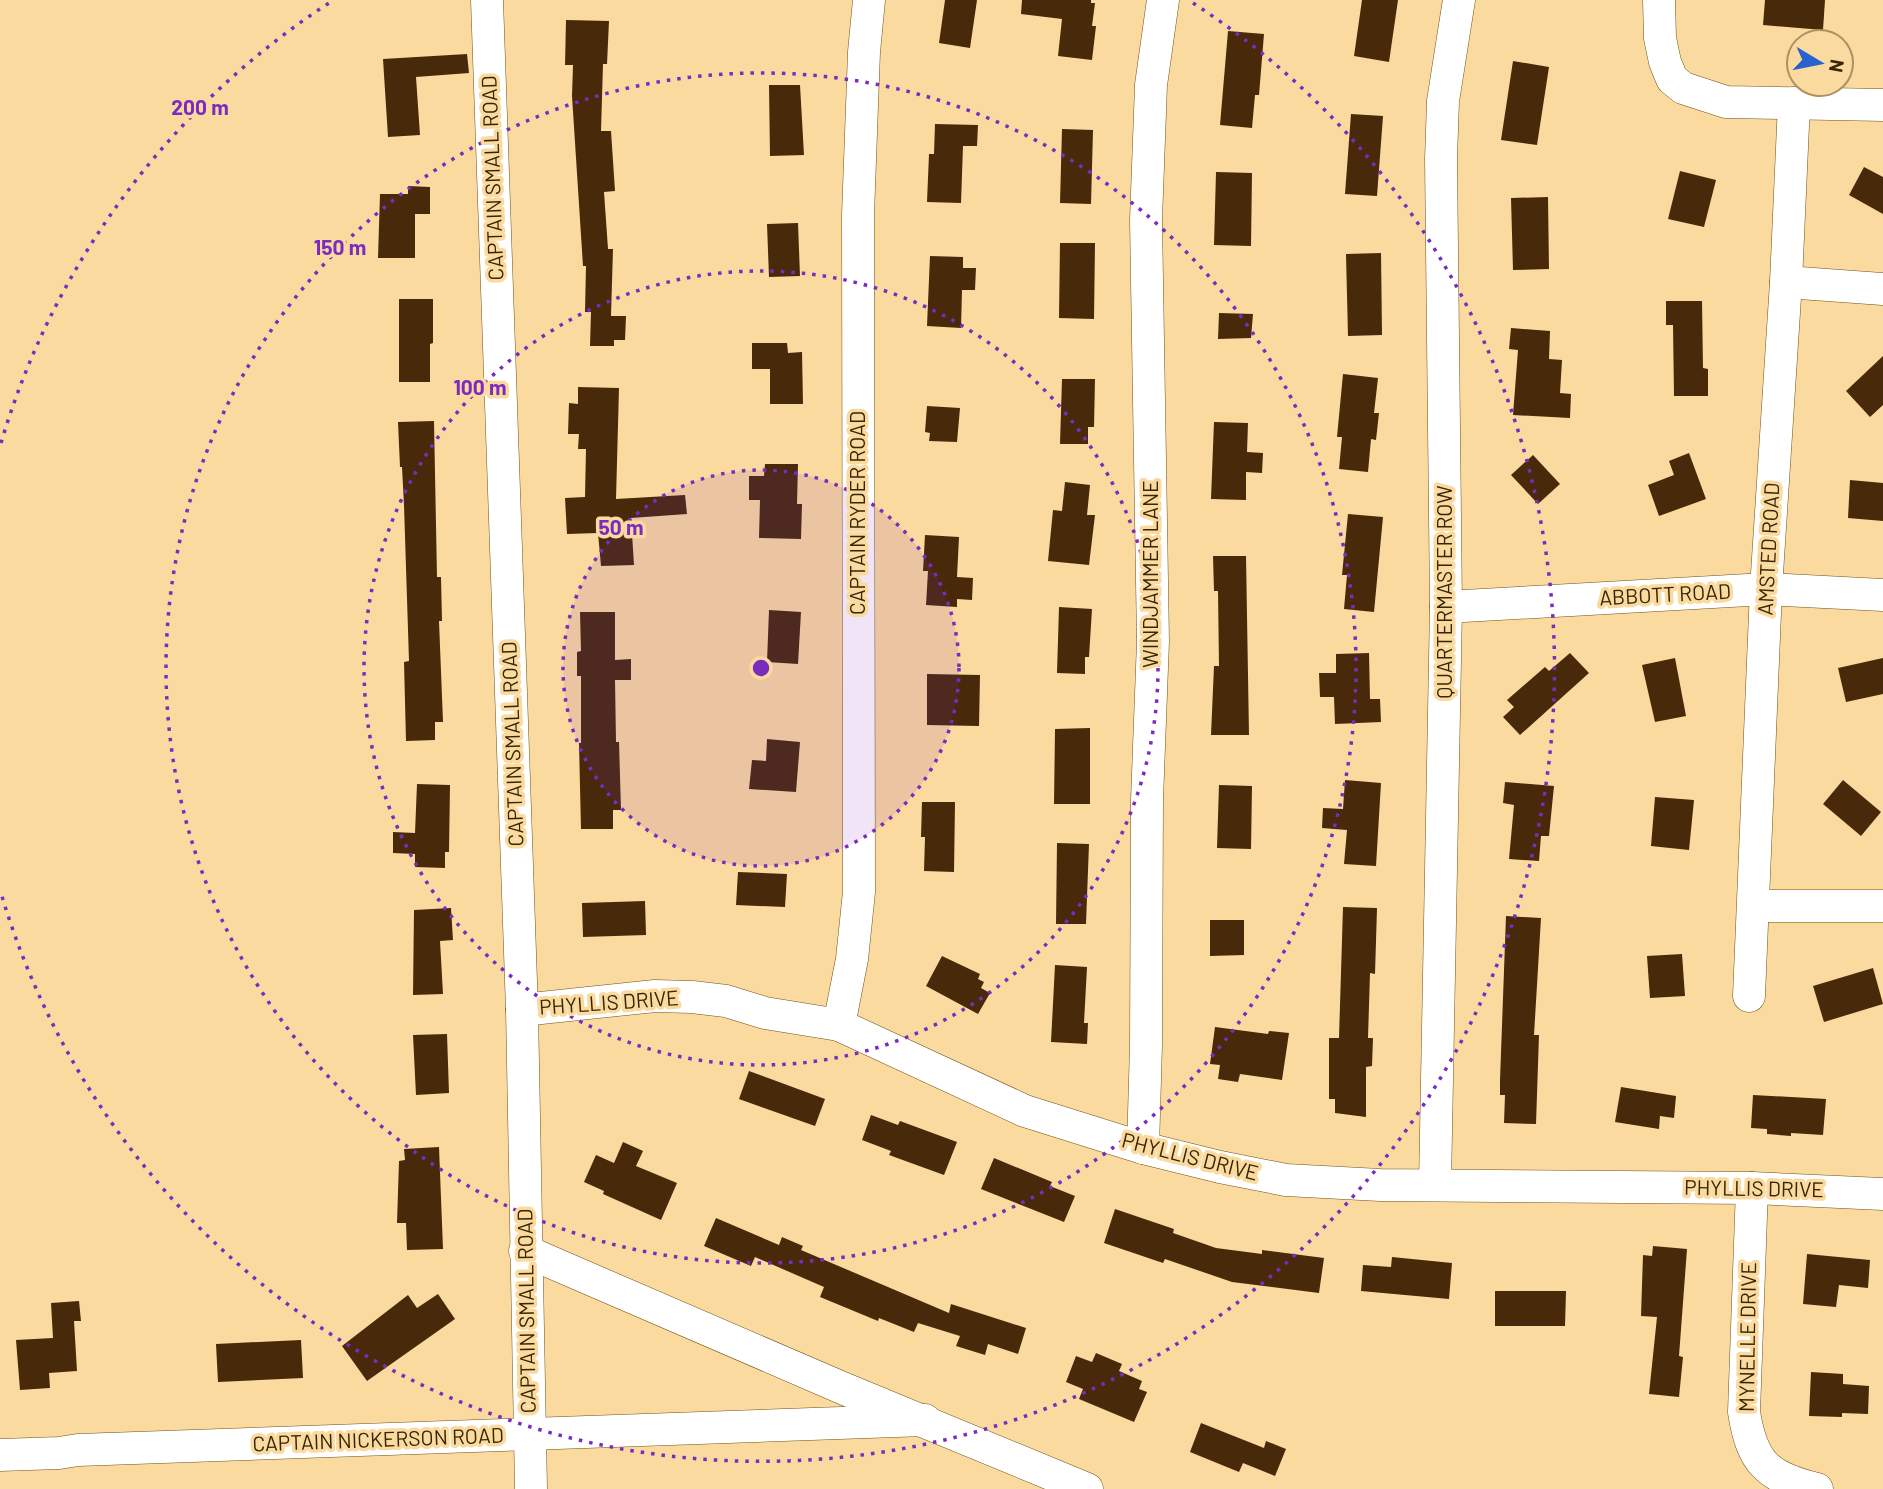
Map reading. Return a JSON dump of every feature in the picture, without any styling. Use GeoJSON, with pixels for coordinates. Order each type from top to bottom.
{"type":"FeatureCollection","features":[{"type":"Feature","properties":{"kind":"street","name":"CAPTAIN SMALL ROAD"},"geometry":{"type":"LineString","coordinates":[[487,0],[522,1010],[531,1489]]}},
{"type":"Feature","properties":{"kind":"street","name":"CAPTAIN RYDER ROAD"},"geometry":{"type":"LineString","coordinates":[[839,1025],[852,959],[859,892],[858,215],[864,52],[869,0]]}},
{"type":"Feature","properties":{"kind":"street","name":"WINDJAMMER LANE"},"geometry":{"type":"LineString","coordinates":[[1143,1148],[1147,800],[1153,641],[1146,220],[1151,85],[1164,0]]}},
{"type":"Feature","properties":{"kind":"street","name":"QUARTERMASTER ROW"},"geometry":{"type":"LineString","coordinates":[[1435,1185],[1446,607],[1441,159],[1443,102],[1459,0]]}},
{"type":"Feature","properties":{"kind":"street"},"geometry":{"type":"LineString","coordinates":[[1659,0],[1660,38],[1672,79],[1683,88],[1726,102],[1883,105]]}},
{"type":"Feature","properties":{"kind":"street","name":"AMSTED ROAD"},"geometry":{"type":"LineString","coordinates":[[1749,996],[1766,589],[1786,282],[1794,103]]}},
{"type":"Feature","properties":{"kind":"street"},"geometry":{"type":"LineString","coordinates":[[1786,282],[1883,289]]}},
{"type":"Feature","properties":{"kind":"street","name":"ABBOTT ROAD"},"geometry":{"type":"LineString","coordinates":[[1446,607],[1766,589],[1883,595]]}},
{"type":"Feature","properties":{"kind":"street"},"geometry":{"type":"LineString","coordinates":[[1754,906],[1883,906]]}},
{"type":"Feature","properties":{"kind":"street","name":"PHYLLIS DRIVE"},"geometry":{"type":"LineString","coordinates":[[522,1010],[655,996],[692,997],[839,1025],[1025,1111],[1143,1148],[1286,1180],[1380,1185],[1752,1188],[1883,1194]]}},
{"type":"Feature","properties":{"kind":"street","name":"MYNELLE DRIVE"},"geometry":{"type":"LineString","coordinates":[[1752,1188],[1744,1412],[1749,1441],[1772,1473],[1789,1482],[1817,1489]]}},
{"type":"Feature","properties":{"kind":"street","name":"CAPTAIN NICKERSON ROAD"},"geometry":{"type":"LineString","coordinates":[[525,1251],[840,1387],[1087,1489]]}},
{"type":"Feature","properties":{"kind":"street","name":"CAPTAIN NICKERSON ROAD"},"geometry":{"type":"LineString","coordinates":[[0,1455],[925,1420]]}},
{"type":"Feature","properties":{"kind":"building"},"geometry":{"type":"Polygon","coordinates":[[[945,0],[977,0],[970,48],[939,43],[945,0]]]}},
{"type":"Feature","properties":{"kind":"building"},"geometry":{"type":"Polygon","coordinates":[[[1022,0],[1091,0],[1091,3],[1095,3],[1092,26],[1096,26],[1092,60],[1058,56],[1062,19],[1021,14],[1022,0]]]}},
{"type":"Feature","properties":{"kind":"building"},"geometry":{"type":"Polygon","coordinates":[[[1362,0],[1398,0],[1389,62],[1354,56],[1362,0]]]}},
{"type":"Feature","properties":{"kind":"building"},"geometry":{"type":"Polygon","coordinates":[[[1765,0],[1825,0],[1823,28],[1763,25],[1765,0]]]}},
{"type":"Feature","properties":{"kind":"building"},"geometry":{"type":"Polygon","coordinates":[[[566,20],[609,21],[607,64],[603,64],[601,131],[611,131],[615,191],[604,192],[608,249],[613,249],[611,316],[626,316],[625,340],[614,340],[614,346],[590,346],[591,312],[585,312],[586,266],[583,266],[572,96],[573,65],[565,65],[566,20]]]}},
{"type":"Feature","properties":{"kind":"building"},"geometry":{"type":"Polygon","coordinates":[[[1228,31],[1264,34],[1259,95],[1255,95],[1252,128],[1220,125],[1228,31]]]}},
{"type":"Feature","properties":{"kind":"building"},"geometry":{"type":"Polygon","coordinates":[[[467,54],[469,73],[416,77],[420,135],[388,137],[383,59],[467,54]]]}},
{"type":"Feature","properties":{"kind":"building"},"geometry":{"type":"Polygon","coordinates":[[[1513,61],[1549,67],[1537,145],[1501,140],[1513,61]]]}},
{"type":"Feature","properties":{"kind":"building"},"geometry":{"type":"Polygon","coordinates":[[[769,85],[800,85],[804,155],[770,156],[769,85]]]}},
{"type":"Feature","properties":{"kind":"building"},"geometry":{"type":"Polygon","coordinates":[[[1351,114],[1383,116],[1377,196],[1345,194],[1351,114]]]}},
{"type":"Feature","properties":{"kind":"building"},"geometry":{"type":"Polygon","coordinates":[[[935,124],[978,125],[977,146],[963,146],[961,203],[927,202],[929,154],[934,154],[935,124]]]}},
{"type":"Feature","properties":{"kind":"building"},"geometry":{"type":"Polygon","coordinates":[[[1062,129],[1093,130],[1091,204],[1060,203],[1062,129]]]}},
{"type":"Feature","properties":{"kind":"building"},"geometry":{"type":"Polygon","coordinates":[[[1864,167],[1883,177],[1883,214],[1849,195],[1864,167]]]}},
{"type":"Feature","properties":{"kind":"building"},"geometry":{"type":"Polygon","coordinates":[[[1680,171],[1716,180],[1704,227],[1668,219],[1680,171]]]}},
{"type":"Feature","properties":{"kind":"building"},"geometry":{"type":"Polygon","coordinates":[[[1216,172],[1252,173],[1251,246],[1214,245],[1216,172]]]}},
{"type":"Feature","properties":{"kind":"building"},"geometry":{"type":"Polygon","coordinates":[[[408,186],[430,187],[430,214],[415,214],[415,258],[378,258],[380,194],[408,194],[408,186]]]}},
{"type":"Feature","properties":{"kind":"building"},"geometry":{"type":"Polygon","coordinates":[[[1548,197],[1549,269],[1513,270],[1511,198],[1548,197]]]}},
{"type":"Feature","properties":{"kind":"building"},"geometry":{"type":"Polygon","coordinates":[[[798,223],[800,276],[769,277],[767,224],[798,223]]]}},
{"type":"Feature","properties":{"kind":"building"},"geometry":{"type":"Polygon","coordinates":[[[1060,243],[1095,243],[1094,319],[1059,318],[1060,243]]]}},
{"type":"Feature","properties":{"kind":"building"},"geometry":{"type":"Polygon","coordinates":[[[1381,253],[1382,335],[1348,336],[1346,254],[1381,253]]]}},
{"type":"Feature","properties":{"kind":"building"},"geometry":{"type":"Polygon","coordinates":[[[930,256],[963,257],[963,268],[976,268],[975,290],[962,290],[961,328],[927,326],[930,256]]]}},
{"type":"Feature","properties":{"kind":"building"},"geometry":{"type":"Polygon","coordinates":[[[399,299],[433,299],[430,382],[399,382],[399,299]]]}},
{"type":"Feature","properties":{"kind":"building"},"geometry":{"type":"Polygon","coordinates":[[[1666,301],[1702,301],[1703,368],[1708,369],[1708,396],[1674,396],[1673,325],[1666,325],[1666,301]]]}},
{"type":"Feature","properties":{"kind":"building"},"geometry":{"type":"Polygon","coordinates":[[[1219,313],[1253,314],[1251,338],[1218,339],[1219,313]]]}},
{"type":"Feature","properties":{"kind":"building"},"geometry":{"type":"Polygon","coordinates":[[[1511,328],[1550,331],[1549,359],[1562,360],[1560,393],[1571,394],[1570,418],[1513,415],[1518,350],[1509,349],[1511,328]]]}},
{"type":"Feature","properties":{"kind":"building"},"geometry":{"type":"Polygon","coordinates":[[[752,343],[787,343],[788,353],[802,352],[803,404],[770,404],[770,369],[752,369],[752,343]]]}},
{"type":"Feature","properties":{"kind":"building"},"geometry":{"type":"Polygon","coordinates":[[[1883,356],[1883,405],[1870,417],[1846,391],[1883,356]]]}},
{"type":"Feature","properties":{"kind":"building"},"geometry":{"type":"Polygon","coordinates":[[[1343,374],[1378,378],[1374,413],[1379,413],[1376,440],[1371,439],[1368,472],[1339,469],[1342,437],[1337,437],[1343,374]]]}},
{"type":"Feature","properties":{"kind":"building"},"geometry":{"type":"Polygon","coordinates":[[[1062,379],[1095,379],[1094,427],[1088,427],[1088,444],[1060,444],[1062,379]]]}},
{"type":"Feature","properties":{"kind":"building"},"geometry":{"type":"Polygon","coordinates":[[[578,387],[619,388],[616,499],[685,495],[687,514],[631,518],[634,565],[601,566],[598,533],[567,534],[565,498],[585,497],[586,449],[578,449],[579,434],[568,434],[569,403],[578,404],[578,387]]]}},
{"type":"Feature","properties":{"kind":"building"},"geometry":{"type":"Polygon","coordinates":[[[927,406],[960,408],[957,442],[929,441],[930,433],[925,432],[927,406]]]}},
{"type":"Feature","properties":{"kind":"building"},"geometry":{"type":"Polygon","coordinates":[[[434,421],[437,577],[441,577],[442,621],[439,621],[443,722],[435,722],[435,740],[406,741],[404,662],[409,661],[404,505],[398,422],[434,421]]]}},
{"type":"Feature","properties":{"kind":"building"},"geometry":{"type":"Polygon","coordinates":[[[1214,422],[1248,423],[1247,452],[1263,453],[1262,473],[1246,472],[1246,500],[1211,499],[1214,422]]]}},
{"type":"Feature","properties":{"kind":"building"},"geometry":{"type":"Polygon","coordinates":[[[1689,453],[1706,499],[1659,516],[1648,485],[1674,475],[1669,461],[1689,453]]]}},
{"type":"Feature","properties":{"kind":"building"},"geometry":{"type":"Polygon","coordinates":[[[1533,455],[1560,484],[1538,504],[1511,475],[1533,455]]]}},
{"type":"Feature","properties":{"kind":"building"},"geometry":{"type":"Polygon","coordinates":[[[765,464],[798,464],[797,504],[802,504],[801,539],[759,538],[760,500],[749,500],[749,476],[764,476],[765,464]]]}},
{"type":"Feature","properties":{"kind":"building"},"geometry":{"type":"Polygon","coordinates":[[[1850,480],[1883,483],[1883,521],[1848,518],[1850,480]]]}},
{"type":"Feature","properties":{"kind":"building"},"geometry":{"type":"Polygon","coordinates":[[[1065,482],[1090,485],[1087,515],[1095,515],[1089,565],[1048,561],[1053,510],[1062,511],[1065,482]]]}},
{"type":"Feature","properties":{"kind":"building"},"geometry":{"type":"Polygon","coordinates":[[[1348,514],[1383,517],[1374,612],[1344,609],[1347,575],[1342,575],[1348,514]]]}},
{"type":"Feature","properties":{"kind":"building"},"geometry":{"type":"Polygon","coordinates":[[[925,535],[959,537],[957,577],[973,578],[972,600],[957,599],[957,607],[926,605],[928,571],[923,571],[925,535]]]}},
{"type":"Feature","properties":{"kind":"building"},"geometry":{"type":"Polygon","coordinates":[[[1213,556],[1246,556],[1249,735],[1211,735],[1214,666],[1219,666],[1218,591],[1214,591],[1213,556]]]}},
{"type":"Feature","properties":{"kind":"building"},"geometry":{"type":"Polygon","coordinates":[[[1059,607],[1092,609],[1089,657],[1085,657],[1085,674],[1057,673],[1059,607]]]}},
{"type":"Feature","properties":{"kind":"building"},"geometry":{"type":"Polygon","coordinates":[[[769,610],[801,612],[798,664],[767,662],[769,610]]]}},
{"type":"Feature","properties":{"kind":"building"},"geometry":{"type":"Polygon","coordinates":[[[580,612],[615,612],[615,660],[631,659],[631,680],[615,680],[621,810],[613,810],[613,829],[581,829],[581,676],[577,676],[577,652],[581,651],[580,612]]]}},
{"type":"Feature","properties":{"kind":"building"},"geometry":{"type":"Polygon","coordinates":[[[1369,653],[1370,699],[1380,699],[1381,722],[1335,724],[1334,697],[1320,697],[1319,673],[1336,673],[1336,654],[1369,653]]]}},
{"type":"Feature","properties":{"kind":"building"},"geometry":{"type":"Polygon","coordinates":[[[1570,653],[1589,673],[1520,735],[1503,717],[1514,707],[1507,700],[1545,667],[1549,671],[1570,653]]]}},
{"type":"Feature","properties":{"kind":"building"},"geometry":{"type":"Polygon","coordinates":[[[1675,658],[1686,716],[1655,722],[1642,665],[1675,658]]]}},
{"type":"Feature","properties":{"kind":"building"},"geometry":{"type":"Polygon","coordinates":[[[1883,658],[1883,694],[1846,702],[1838,668],[1883,658]]]}},
{"type":"Feature","properties":{"kind":"building"},"geometry":{"type":"Polygon","coordinates":[[[927,674],[980,675],[979,726],[927,725],[927,674]]]}},
{"type":"Feature","properties":{"kind":"building"},"geometry":{"type":"Polygon","coordinates":[[[1090,728],[1090,804],[1054,804],[1055,729],[1090,728]]]}},
{"type":"Feature","properties":{"kind":"building"},"geometry":{"type":"Polygon","coordinates":[[[767,739],[800,742],[796,792],[749,789],[752,760],[766,761],[767,739]]]}},
{"type":"Feature","properties":{"kind":"building"},"geometry":{"type":"Polygon","coordinates":[[[1345,780],[1381,783],[1376,866],[1344,864],[1347,830],[1322,828],[1323,808],[1343,809],[1345,780]]]}},
{"type":"Feature","properties":{"kind":"building"},"geometry":{"type":"Polygon","coordinates":[[[1843,780],[1881,812],[1861,836],[1823,804],[1843,780]]]}},
{"type":"Feature","properties":{"kind":"building"},"geometry":{"type":"Polygon","coordinates":[[[1505,782],[1554,786],[1549,836],[1541,836],[1539,861],[1509,859],[1514,805],[1503,803],[1505,782]]]}},
{"type":"Feature","properties":{"kind":"building"},"geometry":{"type":"Polygon","coordinates":[[[417,784],[450,785],[449,852],[445,852],[445,868],[415,867],[415,854],[393,853],[393,832],[415,833],[417,784]]]}},
{"type":"Feature","properties":{"kind":"building"},"geometry":{"type":"Polygon","coordinates":[[[1219,785],[1252,786],[1251,849],[1217,848],[1219,785]]]}},
{"type":"Feature","properties":{"kind":"building"},"geometry":{"type":"Polygon","coordinates":[[[1655,797],[1694,800],[1689,850],[1651,846],[1655,797]]]}},
{"type":"Feature","properties":{"kind":"building"},"geometry":{"type":"Polygon","coordinates":[[[922,802],[955,802],[954,872],[924,871],[922,802]]]}},
{"type":"Feature","properties":{"kind":"building"},"geometry":{"type":"Polygon","coordinates":[[[1057,843],[1089,844],[1086,924],[1056,924],[1057,843]]]}},
{"type":"Feature","properties":{"kind":"building"},"geometry":{"type":"Polygon","coordinates":[[[738,872],[787,874],[785,907],[736,905],[738,872]]]}},
{"type":"Feature","properties":{"kind":"building"},"geometry":{"type":"Polygon","coordinates":[[[645,901],[646,935],[583,937],[582,903],[645,901]]]}},
{"type":"Feature","properties":{"kind":"building"},"geometry":{"type":"Polygon","coordinates":[[[1343,907],[1377,908],[1375,974],[1370,973],[1368,1038],[1373,1038],[1372,1066],[1366,1067],[1366,1117],[1335,1113],[1335,1099],[1329,1099],[1329,1038],[1339,1038],[1343,907]]]}},
{"type":"Feature","properties":{"kind":"building"},"geometry":{"type":"Polygon","coordinates":[[[451,908],[453,940],[440,941],[443,994],[413,995],[414,910],[451,908]]]}},
{"type":"Feature","properties":{"kind":"building"},"geometry":{"type":"Polygon","coordinates":[[[1506,916],[1541,918],[1534,1035],[1539,1035],[1536,1124],[1504,1123],[1505,1095],[1500,1095],[1500,1080],[1506,916]]]}},
{"type":"Feature","properties":{"kind":"building"},"geometry":{"type":"Polygon","coordinates":[[[1210,920],[1244,920],[1244,955],[1210,956],[1210,920]]]}},
{"type":"Feature","properties":{"kind":"building"},"geometry":{"type":"Polygon","coordinates":[[[1682,954],[1685,996],[1650,998],[1647,956],[1682,954]]]}},
{"type":"Feature","properties":{"kind":"building"},"geometry":{"type":"Polygon","coordinates":[[[942,956],[980,974],[978,979],[984,982],[981,988],[990,993],[978,1014],[926,986],[942,956]]]}},
{"type":"Feature","properties":{"kind":"building"},"geometry":{"type":"Polygon","coordinates":[[[1055,965],[1087,967],[1084,1023],[1088,1023],[1087,1044],[1051,1042],[1055,965]]]}},
{"type":"Feature","properties":{"kind":"building"},"geometry":{"type":"Polygon","coordinates":[[[1873,968],[1883,1004],[1824,1022],[1813,986],[1873,968]]]}},
{"type":"Feature","properties":{"kind":"building"},"geometry":{"type":"Polygon","coordinates":[[[1215,1027],[1268,1034],[1269,1031],[1289,1033],[1282,1080],[1240,1074],[1238,1082],[1218,1079],[1220,1065],[1210,1064],[1215,1027]]]}},
{"type":"Feature","properties":{"kind":"building"},"geometry":{"type":"Polygon","coordinates":[[[447,1034],[449,1093],[416,1095],[413,1035],[447,1034]]]}},
{"type":"Feature","properties":{"kind":"building"},"geometry":{"type":"Polygon","coordinates":[[[749,1071],[825,1099],[815,1126],[739,1099],[749,1071]]]}},
{"type":"Feature","properties":{"kind":"building"},"geometry":{"type":"Polygon","coordinates":[[[1621,1087],[1676,1096],[1674,1118],[1660,1116],[1659,1129],[1615,1122],[1621,1087]]]}},
{"type":"Feature","properties":{"kind":"building"},"geometry":{"type":"Polygon","coordinates":[[[1753,1095],[1826,1099],[1823,1135],[1767,1134],[1767,1129],[1751,1128],[1753,1095]]]}},
{"type":"Feature","properties":{"kind":"building"},"geometry":{"type":"Polygon","coordinates":[[[871,1115],[898,1125],[900,1121],[957,1142],[944,1175],[889,1155],[891,1151],[862,1140],[871,1115]]]}},
{"type":"Feature","properties":{"kind":"building"},"geometry":{"type":"Polygon","coordinates":[[[623,1142],[643,1151],[636,1166],[677,1183],[661,1220],[603,1194],[604,1191],[584,1182],[596,1155],[614,1163],[623,1142]]]}},
{"type":"Feature","properties":{"kind":"building"},"geometry":{"type":"Polygon","coordinates":[[[439,1147],[443,1249],[407,1250],[406,1223],[397,1223],[399,1161],[405,1160],[404,1149],[439,1147]]]}},
{"type":"Feature","properties":{"kind":"building"},"geometry":{"type":"Polygon","coordinates":[[[994,1158],[1052,1182],[1050,1186],[1075,1196],[1064,1222],[981,1189],[994,1158]]]}},
{"type":"Feature","properties":{"kind":"building"},"geometry":{"type":"Polygon","coordinates":[[[1115,1209],[1174,1229],[1173,1233],[1216,1248],[1262,1254],[1262,1250],[1324,1258],[1319,1293],[1232,1282],[1165,1259],[1163,1263],[1104,1243],[1115,1209]]]}},
{"type":"Feature","properties":{"kind":"building"},"geometry":{"type":"Polygon","coordinates":[[[716,1218],[779,1245],[782,1237],[803,1246],[801,1250],[949,1313],[951,1304],[1026,1328],[1018,1354],[988,1344],[985,1355],[956,1346],[960,1336],[918,1323],[914,1332],[879,1318],[878,1321],[820,1297],[824,1287],[755,1257],[751,1266],[704,1246],[716,1218]]]}},
{"type":"Feature","properties":{"kind":"building"},"geometry":{"type":"Polygon","coordinates":[[[1653,1246],[1687,1249],[1679,1356],[1683,1357],[1679,1397],[1649,1394],[1657,1317],[1641,1316],[1643,1255],[1652,1256],[1653,1246]]]}},
{"type":"Feature","properties":{"kind":"building"},"geometry":{"type":"Polygon","coordinates":[[[1807,1254],[1870,1260],[1868,1288],[1839,1285],[1836,1307],[1803,1304],[1807,1254]]]}},
{"type":"Feature","properties":{"kind":"building"},"geometry":{"type":"Polygon","coordinates":[[[1392,1257],[1452,1263],[1449,1299],[1361,1291],[1363,1265],[1391,1267],[1392,1257]]]}},
{"type":"Feature","properties":{"kind":"building"},"geometry":{"type":"Polygon","coordinates":[[[1495,1291],[1566,1291],[1565,1326],[1495,1326],[1495,1291]]]}},
{"type":"Feature","properties":{"kind":"building"},"geometry":{"type":"Polygon","coordinates":[[[438,1294],[455,1319],[367,1381],[342,1346],[408,1295],[417,1308],[438,1294]]]}},
{"type":"Feature","properties":{"kind":"building"},"geometry":{"type":"Polygon","coordinates":[[[79,1301],[81,1321],[74,1321],[77,1371],[49,1373],[50,1388],[20,1390],[16,1340],[53,1338],[51,1303],[79,1301]]]}},
{"type":"Feature","properties":{"kind":"building"},"geometry":{"type":"Polygon","coordinates":[[[301,1340],[303,1378],[218,1382],[216,1344],[301,1340]]]}},
{"type":"Feature","properties":{"kind":"building"},"geometry":{"type":"Polygon","coordinates":[[[1096,1353],[1122,1364],[1119,1371],[1142,1381],[1139,1389],[1147,1392],[1134,1422],[1079,1399],[1083,1389],[1066,1382],[1076,1356],[1092,1362],[1096,1353]]]}},
{"type":"Feature","properties":{"kind":"building"},"geometry":{"type":"Polygon","coordinates":[[[1811,1372],[1843,1374],[1843,1384],[1869,1386],[1868,1414],[1842,1413],[1842,1417],[1809,1416],[1811,1372]]]}},
{"type":"Feature","properties":{"kind":"building"},"geometry":{"type":"Polygon","coordinates":[[[1201,1423],[1264,1448],[1266,1441],[1286,1449],[1275,1476],[1243,1463],[1239,1472],[1190,1452],[1201,1423]]]}}]}
